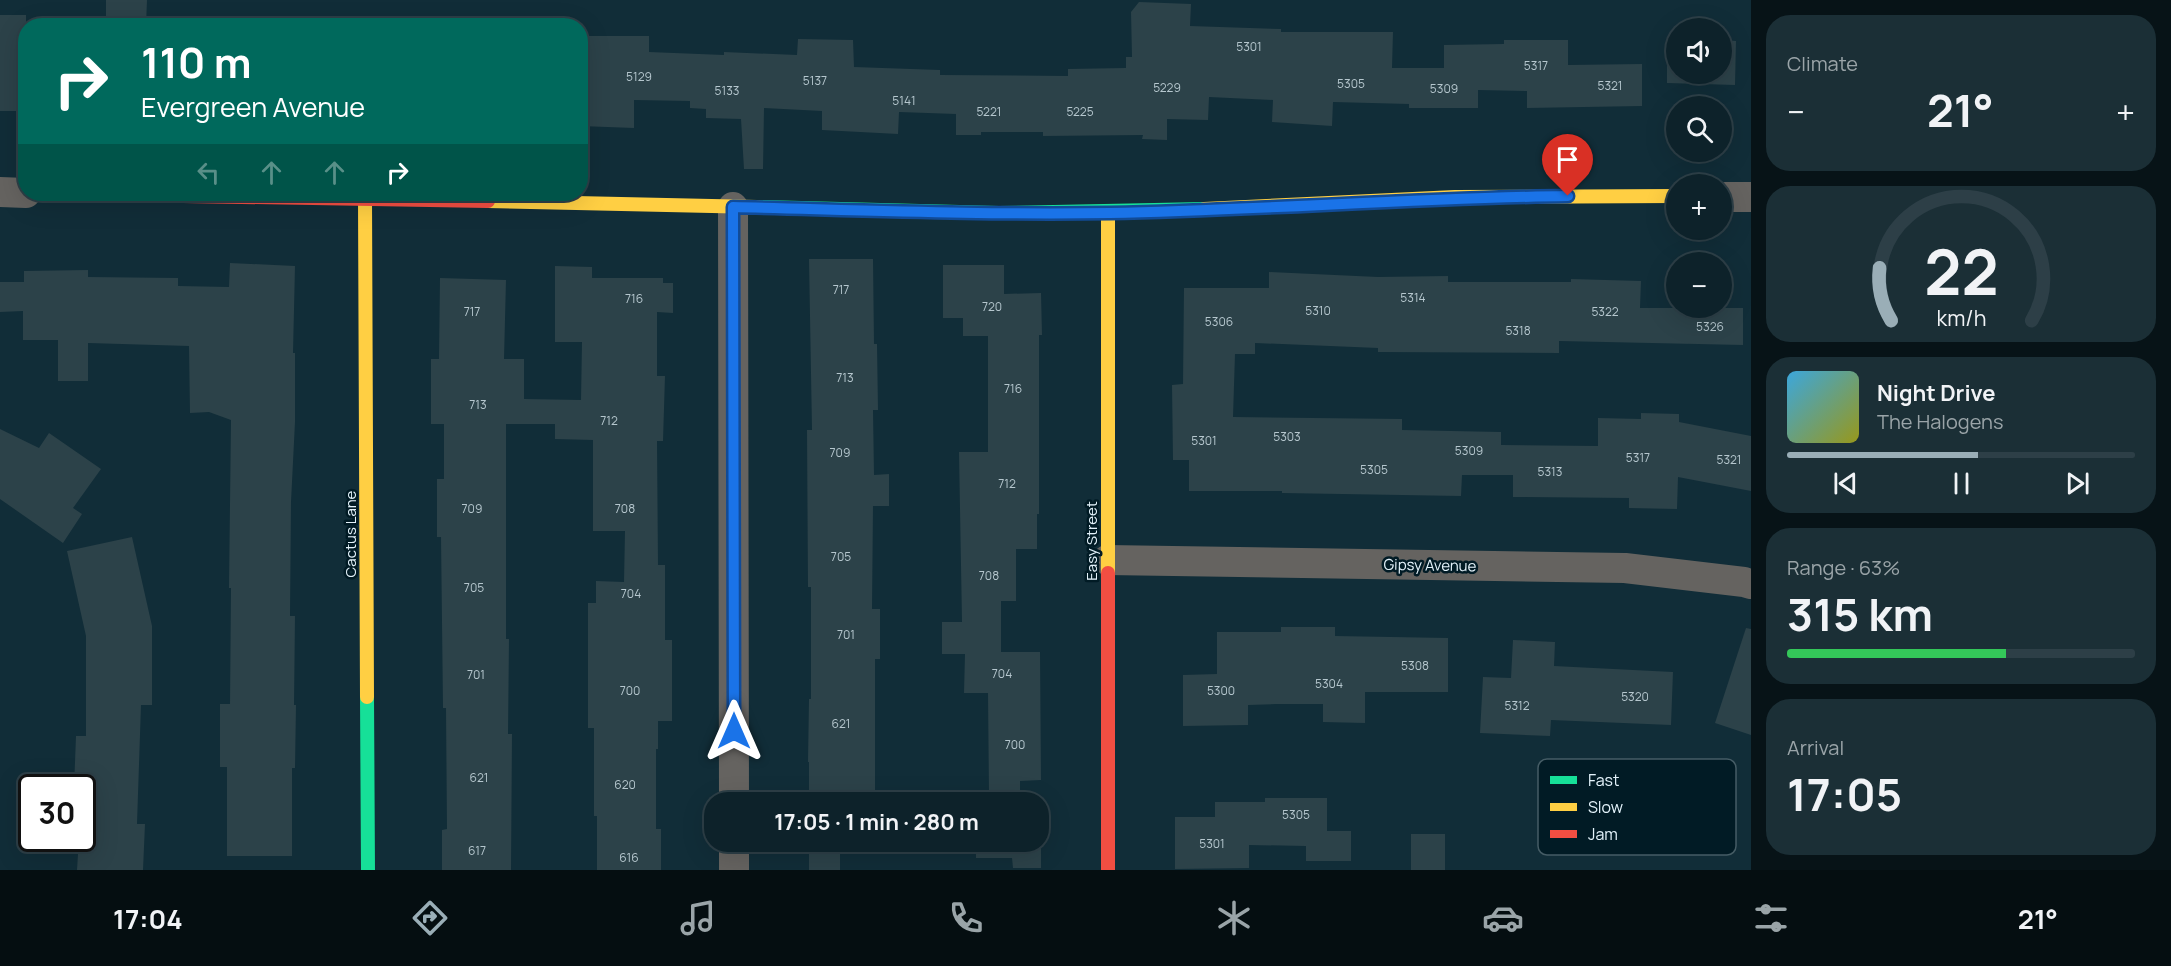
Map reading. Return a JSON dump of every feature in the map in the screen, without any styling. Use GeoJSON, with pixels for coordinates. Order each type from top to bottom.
{"type":"FeatureCollection","features":[{"type":"Feature","properties":{"kind":"street"},"geometry":{"type":"LineString","coordinates":[[0,192],[18,193]]}},
{"type":"Feature","properties":{"kind":"street"},"geometry":{"type":"LineString","coordinates":[[488,201],[999,213],[1108,213],[1455,197],[1666,196]]}},
{"type":"Feature","properties":{"kind":"street"},"geometry":{"type":"LineString","coordinates":[[1732,197],[1751,197]]}},
{"type":"Feature","properties":{"kind":"street","name":"Cactus Lane"},"geometry":{"type":"LineString","coordinates":[[365,201],[368,870]]}},
{"type":"Feature","properties":{"kind":"street"},"geometry":{"type":"LineString","coordinates":[[733,207],[734,792]]}},
{"type":"Feature","properties":{"kind":"street","name":"Easy Street"},"geometry":{"type":"LineString","coordinates":[[1108,213],[1108,870]]}},
{"type":"Feature","properties":{"kind":"street","name":"Gipsy Avenue"},"geometry":{"type":"LineString","coordinates":[[1107,560],[1625,568],[1751,584]]}},
{"type":"Feature","properties":{"kind":"street"},"geometry":{"type":"LineString","coordinates":[[734,852],[734,870]]}},
{"type":"Feature","properties":{"kind":"building"},"geometry":{"type":"Polygon","coordinates":[[[106,0],[147,0],[146,18],[106,18],[106,0]]]}},
{"type":"Feature","properties":{"kind":"building"},"geometry":{"type":"Polygon","coordinates":[[[1139,2],[1191,4],[1190,26],[1281,29],[1281,32],[1393,32],[1392,68],[1444,68],[1444,45],[1504,44],[1504,40],[1568,40],[1568,65],[1642,64],[1642,106],[1527,108],[1527,91],[1478,90],[1478,108],[1409,108],[1409,104],[1333,102],[1332,126],[1272,122],[1273,100],[1209,97],[1208,120],[1167,119],[1167,140],[1142,139],[1143,135],[1043,136],[1043,132],[981,132],[981,135],[956,135],[956,114],[899,112],[898,134],[822,130],[822,111],[764,108],[763,169],[744,169],[741,119],[706,118],[706,109],[690,108],[690,101],[634,100],[634,128],[588,126],[588,36],[649,36],[649,52],[724,55],[724,52],[797,55],[798,39],[853,40],[854,67],[940,70],[940,75],[1068,76],[1068,69],[1126,68],[1126,57],[1132,57],[1131,12],[1139,2]]]}},
{"type":"Feature","properties":{"kind":"building"},"geometry":{"type":"Polygon","coordinates":[[[0,15],[26,15],[26,18],[18,18],[18,111],[0,111],[0,15]]]}},
{"type":"Feature","properties":{"kind":"building"},"geometry":{"type":"Polygon","coordinates":[[[1732,41],[1736,41],[1735,85],[1701,84],[1732,84],[1732,41]]]}},
{"type":"Feature","properties":{"kind":"building"},"geometry":{"type":"Polygon","coordinates":[[[809,259],[873,259],[874,344],[877,344],[878,410],[873,410],[874,475],[889,474],[889,506],[873,506],[872,609],[880,609],[880,659],[875,659],[875,792],[809,792],[811,587],[808,587],[807,430],[812,430],[809,259]]]}},
{"type":"Feature","properties":{"kind":"building"},"geometry":{"type":"Polygon","coordinates":[[[230,263],[295,266],[293,353],[295,353],[295,422],[291,502],[290,616],[295,616],[294,705],[296,705],[295,768],[292,768],[292,856],[227,856],[227,767],[220,767],[220,704],[230,704],[231,420],[209,412],[190,413],[189,346],[88,343],[88,381],[58,381],[58,340],[23,340],[23,311],[0,312],[0,282],[24,282],[24,271],[88,270],[88,277],[178,278],[178,286],[229,287],[230,263]]]}},
{"type":"Feature","properties":{"kind":"building"},"geometry":{"type":"Polygon","coordinates":[[[943,265],[1004,265],[1004,294],[1041,293],[1037,549],[1016,549],[1016,601],[1001,601],[1001,652],[1040,652],[1041,780],[1020,781],[1020,792],[989,792],[988,693],[964,693],[965,654],[942,654],[942,622],[962,622],[959,452],[988,452],[988,336],[963,336],[963,318],[943,318],[943,265]]]}},
{"type":"Feature","properties":{"kind":"building"},"geometry":{"type":"Polygon","coordinates":[[[555,266],[592,267],[592,278],[663,278],[663,283],[673,283],[673,313],[657,312],[657,376],[665,376],[663,441],[657,441],[658,565],[665,565],[665,640],[672,640],[672,721],[658,721],[658,749],[656,749],[656,829],[661,829],[661,870],[597,870],[597,816],[594,816],[594,728],[588,728],[588,603],[596,603],[596,581],[624,582],[625,531],[593,531],[593,440],[555,439],[555,424],[506,424],[506,639],[509,639],[508,734],[512,734],[511,870],[442,870],[442,830],[447,829],[446,708],[443,708],[441,537],[437,537],[437,479],[444,479],[444,424],[431,424],[431,359],[439,359],[440,278],[506,280],[504,359],[524,359],[524,399],[581,400],[582,342],[555,342],[555,266]]]}},
{"type":"Feature","properties":{"kind":"building"},"geometry":{"type":"Polygon","coordinates":[[[1269,272],[1378,277],[1448,276],[1448,282],[1571,282],[1571,279],[1641,281],[1640,308],[1666,308],[1666,318],[1732,318],[1732,308],[1743,308],[1743,345],[1559,341],[1559,353],[1378,352],[1378,348],[1255,343],[1255,354],[1235,354],[1233,417],[1402,419],[1402,430],[1501,432],[1501,445],[1598,446],[1598,418],[1641,419],[1641,413],[1679,414],[1679,422],[1751,436],[1751,491],[1678,477],[1677,509],[1629,508],[1629,498],[1513,497],[1513,475],[1462,475],[1461,496],[1189,491],[1189,460],[1173,460],[1172,385],[1183,384],[1184,288],[1269,288],[1269,272]]]}},
{"type":"Feature","properties":{"kind":"building"},"geometry":{"type":"Polygon","coordinates":[[[0,429],[39,448],[49,433],[101,469],[73,508],[82,514],[63,543],[0,499],[0,429]]]}},
{"type":"Feature","properties":{"kind":"building"},"geometry":{"type":"Polygon","coordinates":[[[132,537],[152,626],[152,705],[141,705],[137,824],[145,824],[143,870],[77,870],[78,852],[96,852],[96,774],[75,774],[76,736],[86,736],[86,636],[67,551],[132,537]]]}},
{"type":"Feature","properties":{"kind":"building"},"geometry":{"type":"Polygon","coordinates":[[[1281,627],[1335,627],[1335,636],[1448,638],[1448,692],[1365,692],[1365,723],[1323,722],[1323,704],[1276,704],[1248,705],[1248,725],[1183,726],[1183,675],[1217,674],[1217,632],[1281,632],[1281,627]]]}},
{"type":"Feature","properties":{"kind":"building"},"geometry":{"type":"Polygon","coordinates":[[[1746,628],[1751,629],[1751,735],[1715,723],[1746,628]]]}},
{"type":"Feature","properties":{"kind":"building"},"geometry":{"type":"Polygon","coordinates":[[[1513,640],[1555,642],[1554,666],[1673,672],[1671,725],[1551,720],[1550,736],[1480,733],[1483,677],[1511,678],[1513,640]]]}},
{"type":"Feature","properties":{"kind":"building"},"geometry":{"type":"Polygon","coordinates":[[[1265,798],[1327,798],[1327,831],[1351,831],[1351,861],[1306,861],[1306,846],[1249,845],[1249,868],[1175,869],[1175,817],[1215,817],[1215,802],[1265,802],[1265,798]]]}},
{"type":"Feature","properties":{"kind":"building"},"geometry":{"type":"Polygon","coordinates":[[[1411,834],[1445,834],[1445,870],[1411,870],[1411,834]]]}},
{"type":"Feature","properties":{"kind":"building"},"geometry":{"type":"Polygon","coordinates":[[[809,852],[840,852],[840,870],[809,870],[809,852]]]}},
{"type":"Feature","properties":{"kind":"building"},"geometry":{"type":"Polygon","coordinates":[[[976,852],[1041,852],[1041,868],[1013,868],[1012,858],[976,858],[976,852]]]}},
{"type":"Feature","properties":{"kind":"traffic: fast"},"geometry":{"type":"LineString","coordinates":[[757,207],[999,213],[1204,209]]}},
{"type":"Feature","properties":{"kind":"traffic: fast"},"geometry":{"type":"LineString","coordinates":[[367,697],[368,870]]}},
{"type":"Feature","properties":{"kind":"traffic: slow"},"geometry":{"type":"LineString","coordinates":[[1204,209],[1455,197],[1666,196]]}},
{"type":"Feature","properties":{"kind":"traffic: slow"},"geometry":{"type":"LineString","coordinates":[[365,201],[367,697]]}},
{"type":"Feature","properties":{"kind":"traffic: slow"},"geometry":{"type":"LineString","coordinates":[[488,201],[757,207]]}},
{"type":"Feature","properties":{"kind":"traffic: slow"},"geometry":{"type":"LineString","coordinates":[[1108,213],[1108,573]]}},
{"type":"Feature","properties":{"kind":"traffic: jam"},"geometry":{"type":"LineString","coordinates":[[1108,573],[1108,870]]}},
{"type":"Feature","properties":{"kind":"route"},"geometry":{"type":"LineString","coordinates":[[734,731],[733,207],[1108,213],[1455,197],[1568,196]]}}]}
